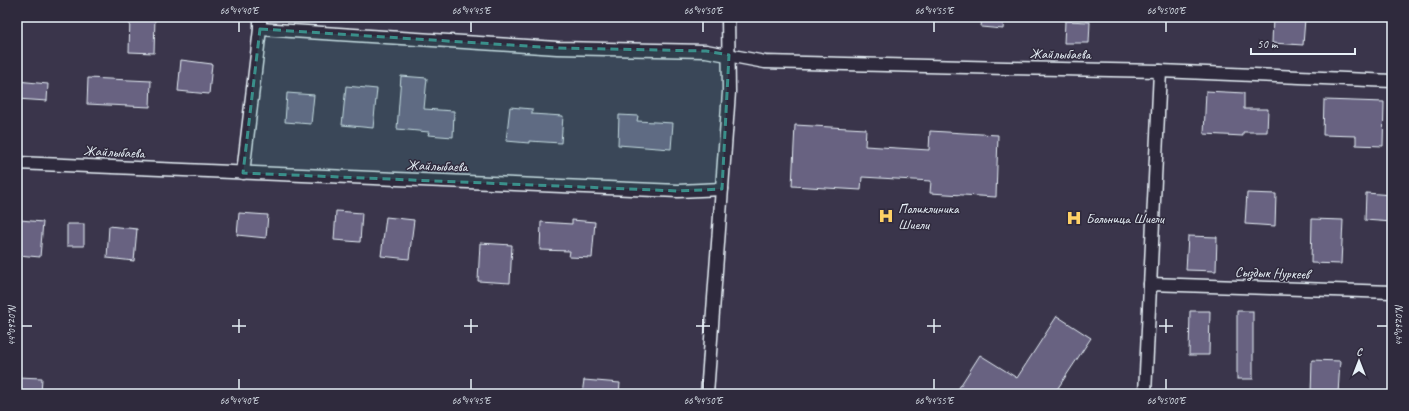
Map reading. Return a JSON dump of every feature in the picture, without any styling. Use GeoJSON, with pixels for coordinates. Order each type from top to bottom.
{"type":"FeatureCollection","features":[{"type":"Feature","properties":{"kind":"street"},"geometry":{"type":"LineString","coordinates":[[243,173],[260,29],[260,17]]}},
{"type":"Feature","properties":{"kind":"street"},"geometry":{"type":"LineString","coordinates":[[707,394],[729,92],[728,17]]}},
{"type":"Feature","properties":{"kind":"street","name":"Жайлыбаева"},"geometry":{"type":"LineString","coordinates":[[260,29],[557,48],[706,51],[765,62],[1160,71],[1392,81]]}},
{"type":"Feature","properties":{"kind":"street"},"geometry":{"type":"LineString","coordinates":[[1145,394],[1160,71]]}},
{"type":"Feature","properties":{"kind":"street","name":"Жайлыбаева"},"geometry":{"type":"LineString","coordinates":[[17,163],[678,191],[722,189]]}},
{"type":"Feature","properties":{"kind":"street","name":"Сыздык Нуркеев"},"geometry":{"type":"LineString","coordinates":[[1150,284],[1392,292]]}},
{"type":"Feature","properties":{"kind":"highlighted area"},"geometry":{"type":"Polygon","coordinates":[[[260,29],[557,48],[706,51],[729,55],[722,189],[678,191],[243,173],[260,29]]]}},
{"type":"Feature","properties":{"kind":"building"},"geometry":{"type":"Polygon","coordinates":[[[130,17],[155,17],[154,53],[129,52],[130,17]]]}},
{"type":"Feature","properties":{"kind":"building"},"geometry":{"type":"Polygon","coordinates":[[[982,17],[1004,17],[1003,29],[981,27],[982,17]]]}},
{"type":"Feature","properties":{"kind":"building"},"geometry":{"type":"Polygon","coordinates":[[[1273,17],[1305,19],[1303,45],[1272,43],[1273,17]]]}},
{"type":"Feature","properties":{"kind":"building"},"geometry":{"type":"Polygon","coordinates":[[[1065,21],[1090,22],[1089,43],[1064,43],[1065,21]]]}},
{"type":"Feature","properties":{"kind":"building"},"geometry":{"type":"Polygon","coordinates":[[[181,60],[212,64],[209,94],[178,91],[181,60]]]}},
{"type":"Feature","properties":{"kind":"building"},"geometry":{"type":"Polygon","coordinates":[[[401,76],[427,78],[424,109],[454,111],[453,137],[428,135],[429,132],[397,129],[401,76]]]}},
{"type":"Feature","properties":{"kind":"building"},"geometry":{"type":"Polygon","coordinates":[[[88,78],[151,81],[150,107],[87,104],[88,78]]]}},
{"type":"Feature","properties":{"kind":"building"},"geometry":{"type":"Polygon","coordinates":[[[17,81],[48,84],[47,101],[17,99],[17,81]]]}},
{"type":"Feature","properties":{"kind":"building"},"geometry":{"type":"Polygon","coordinates":[[[346,86],[377,89],[373,128],[342,125],[346,86]]]}},
{"type":"Feature","properties":{"kind":"building"},"geometry":{"type":"Polygon","coordinates":[[[1206,91],[1244,93],[1244,109],[1268,109],[1267,132],[1243,132],[1243,136],[1204,134],[1206,91]]]}},
{"type":"Feature","properties":{"kind":"building"},"geometry":{"type":"Polygon","coordinates":[[[287,93],[314,95],[311,124],[285,122],[287,93]]]}},
{"type":"Feature","properties":{"kind":"building"},"geometry":{"type":"Polygon","coordinates":[[[1324,100],[1384,102],[1383,146],[1356,145],[1356,136],[1323,135],[1324,100]]]}},
{"type":"Feature","properties":{"kind":"building"},"geometry":{"type":"Polygon","coordinates":[[[510,107],[532,109],[532,114],[563,116],[561,143],[506,141],[510,107]]]}},
{"type":"Feature","properties":{"kind":"building"},"geometry":{"type":"Polygon","coordinates":[[[619,115],[638,116],[637,121],[673,123],[671,149],[618,145],[619,115]]]}},
{"type":"Feature","properties":{"kind":"building","name":"Поликлиника Шиели"},"geometry":{"type":"Polygon","coordinates":[[[795,125],[866,129],[865,146],[929,150],[930,131],[998,135],[996,197],[930,193],[931,181],[862,177],[861,190],[792,186],[795,125]]]}},
{"type":"Feature","properties":{"kind":"building"},"geometry":{"type":"Polygon","coordinates":[[[1247,193],[1276,194],[1275,226],[1245,224],[1247,193]]]}},
{"type":"Feature","properties":{"kind":"building"},"geometry":{"type":"Polygon","coordinates":[[[1366,193],[1392,195],[1392,222],[1365,220],[1366,193]]]}},
{"type":"Feature","properties":{"kind":"building"},"geometry":{"type":"Polygon","coordinates":[[[336,211],[362,213],[360,242],[334,240],[336,211]]]}},
{"type":"Feature","properties":{"kind":"building"},"geometry":{"type":"Polygon","coordinates":[[[239,213],[268,215],[266,238],[237,235],[239,213]]]}},
{"type":"Feature","properties":{"kind":"building"},"geometry":{"type":"Polygon","coordinates":[[[386,217],[414,220],[409,259],[381,256],[386,217]]]}},
{"type":"Feature","properties":{"kind":"building"},"geometry":{"type":"Polygon","coordinates":[[[1312,219],[1343,220],[1341,264],[1311,263],[1312,219]]]}},
{"type":"Feature","properties":{"kind":"building"},"geometry":{"type":"Polygon","coordinates":[[[20,220],[43,222],[40,257],[18,255],[20,220]]]}},
{"type":"Feature","properties":{"kind":"building"},"geometry":{"type":"Polygon","coordinates":[[[572,220],[595,222],[592,258],[569,257],[570,251],[540,250],[541,222],[572,224],[572,220]]]}},
{"type":"Feature","properties":{"kind":"building"},"geometry":{"type":"Polygon","coordinates":[[[67,224],[84,224],[84,246],[67,246],[67,224]]]}},
{"type":"Feature","properties":{"kind":"building"},"geometry":{"type":"Polygon","coordinates":[[[109,226],[137,229],[134,261],[107,258],[109,226]]]}},
{"type":"Feature","properties":{"kind":"building"},"geometry":{"type":"Polygon","coordinates":[[[1188,236],[1217,237],[1216,271],[1186,270],[1188,236]]]}},
{"type":"Feature","properties":{"kind":"building"},"geometry":{"type":"Polygon","coordinates":[[[480,243],[512,245],[510,283],[478,281],[480,243]]]}},
{"type":"Feature","properties":{"kind":"building"},"geometry":{"type":"Polygon","coordinates":[[[1190,311],[1210,311],[1209,355],[1189,355],[1190,311]]]}},
{"type":"Feature","properties":{"kind":"building"},"geometry":{"type":"Polygon","coordinates":[[[1237,311],[1253,311],[1253,379],[1237,379],[1237,311]]]}},
{"type":"Feature","properties":{"kind":"building"},"geometry":{"type":"Polygon","coordinates":[[[1057,316],[1091,338],[1054,394],[955,394],[980,355],[1017,378],[1057,316]]]}},
{"type":"Feature","properties":{"kind":"building"},"geometry":{"type":"Polygon","coordinates":[[[1312,360],[1340,361],[1338,394],[1311,394],[1312,360]]]}},
{"type":"Feature","properties":{"kind":"building"},"geometry":{"type":"Polygon","coordinates":[[[17,377],[42,378],[41,394],[17,394],[17,377]]]}},
{"type":"Feature","properties":{"kind":"building"},"geometry":{"type":"Polygon","coordinates":[[[584,380],[620,383],[619,394],[582,394],[584,380]]]}},
{"type":"Feature","properties":{"kind":"place","name":"Поликлиника Шиели"},"geometry":{"type":"Point","coordinates":[886,216]}},
{"type":"Feature","properties":{"kind":"place","name":"Больница Шиели"},"geometry":{"type":"Point","coordinates":[1074,218]}}]}
